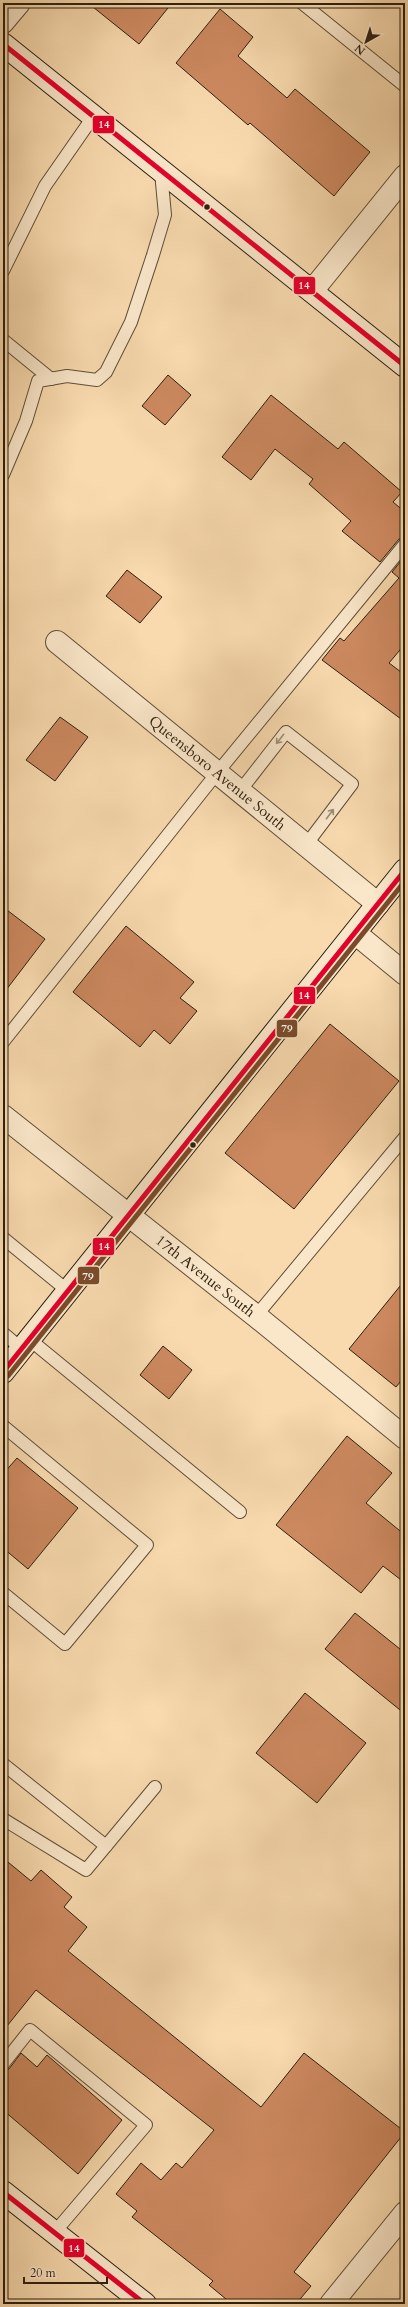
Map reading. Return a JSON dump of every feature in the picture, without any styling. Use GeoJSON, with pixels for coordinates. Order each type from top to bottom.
{"type":"FeatureCollection","features":[{"type":"Feature","properties":{"kind":"street"},"geometry":{"type":"LineString","coordinates":[[3,22],[19,3]]}},
{"type":"Feature","properties":{"kind":"street"},"geometry":{"type":"LineString","coordinates":[[3,44],[405,366]]}},
{"type":"Feature","properties":{"kind":"street"},"geometry":{"type":"LineString","coordinates":[[312,291],[405,176]]}},
{"type":"Feature","properties":{"kind":"street","name":"Queensboro Avenue South"},"geometry":{"type":"LineString","coordinates":[[56,642],[378,904]]}},
{"type":"Feature","properties":{"kind":"street"},"geometry":{"type":"LineString","coordinates":[[3,1372],[405,870]]}},
{"type":"Feature","properties":{"kind":"street"},"geometry":{"type":"LineString","coordinates":[[355,933],[405,974]]}},
{"type":"Feature","properties":{"kind":"street","name":"17th Avenue South"},"geometry":{"type":"LineString","coordinates":[[3,1116],[256,1316],[405,1438]]}},
{"type":"Feature","properties":{"kind":"street"},"geometry":{"type":"LineString","coordinates":[[3,2192],[145,2304]]}},
{"type":"Feature","properties":{"kind":"street"},"geometry":{"type":"LineString","coordinates":[[331,2304],[405,2214]]}},
{"type":"Feature","properties":{"kind":"lane"},"geometry":{"type":"LineString","coordinates":[[302,3],[405,86]]}},
{"type":"Feature","properties":{"kind":"lane"},"geometry":{"type":"LineString","coordinates":[[3,271],[45,186],[93,117]]}},
{"type":"Feature","properties":{"kind":"lane"},"geometry":{"type":"LineString","coordinates":[[3,475],[26,421],[38,381],[67,376],[97,380],[106,372],[131,322],[165,215],[161,172]]}},
{"type":"Feature","properties":{"kind":"lane"},"geometry":{"type":"LineString","coordinates":[[3,340],[51,379]]}},
{"type":"Feature","properties":{"kind":"lane"},"geometry":{"type":"LineString","coordinates":[[3,1042],[217,773],[405,544]]}},
{"type":"Feature","properties":{"kind":"lane"},"geometry":{"type":"LineString","coordinates":[[240,791],[286,732],[352,784],[306,845]]}},
{"type":"Feature","properties":{"kind":"lane"},"geometry":{"type":"LineString","coordinates":[[256,1316],[405,1137]]}},
{"type":"Feature","properties":{"kind":"lane"},"geometry":{"type":"LineString","coordinates":[[3,1238],[68,1291]]}},
{"type":"Feature","properties":{"kind":"lane"},"geometry":{"type":"LineString","coordinates":[[3,1333],[25,1344],[240,1512]]}},
{"type":"Feature","properties":{"kind":"lane"},"geometry":{"type":"LineString","coordinates":[[3,1426],[147,1546],[65,1644],[3,1593]]}},
{"type":"Feature","properties":{"kind":"lane"},"geometry":{"type":"LineString","coordinates":[[3,1764],[106,1846]]}},
{"type":"Feature","properties":{"kind":"lane"},"geometry":{"type":"LineString","coordinates":[[3,1819],[86,1870],[155,1787]]}},
{"type":"Feature","properties":{"kind":"lane"},"geometry":{"type":"LineString","coordinates":[[3,2064],[30,2030],[146,2125],[54,2233]]}},
{"type":"Feature","properties":{"kind":"building"},"geometry":{"type":"Polygon","coordinates":[[[88,3],[172,3],[139,44],[88,3]]]}},
{"type":"Feature","properties":{"kind":"building"},"geometry":{"type":"Polygon","coordinates":[[[220,9],[253,37],[238,56],[287,98],[295,89],[370,152],[334,196],[250,123],[248,125],[176,63],[220,9]]]}},
{"type":"Feature","properties":{"kind":"building"},"geometry":{"type":"Polygon","coordinates":[[[168,375],[191,395],[165,425],[142,406],[168,375]]]}},
{"type":"Feature","properties":{"kind":"building"},"geometry":{"type":"Polygon","coordinates":[[[271,395],[338,449],[344,442],[402,492],[393,502],[405,512],[405,537],[399,539],[380,562],[342,531],[351,521],[309,484],[313,479],[275,449],[251,480],[222,457],[271,395]]]}},
{"type":"Feature","properties":{"kind":"building"},"geometry":{"type":"Polygon","coordinates":[[[405,556],[405,644],[389,663],[405,675],[405,722],[322,660],[340,638],[344,641],[399,578],[392,572],[405,556]]]}},
{"type":"Feature","properties":{"kind":"building"},"geometry":{"type":"Polygon","coordinates":[[[127,570],[162,597],[140,623],[106,596],[127,570]]]}},
{"type":"Feature","properties":{"kind":"building"},"geometry":{"type":"Polygon","coordinates":[[[60,717],[88,737],[55,781],[26,760],[60,717]]]}},
{"type":"Feature","properties":{"kind":"building"},"geometry":{"type":"Polygon","coordinates":[[[3,907],[45,939],[3,994],[3,907]]]}},
{"type":"Feature","properties":{"kind":"building"},"geometry":{"type":"Polygon","coordinates":[[[126,926],[194,982],[180,998],[197,1011],[170,1044],[154,1030],[140,1047],[73,992],[126,926]]]}},
{"type":"Feature","properties":{"kind":"building"},"geometry":{"type":"Polygon","coordinates":[[[330,1024],[399,1081],[294,1209],[225,1153],[330,1024]]]}},
{"type":"Feature","properties":{"kind":"building"},"geometry":{"type":"Polygon","coordinates":[[[405,1280],[405,1376],[396,1387],[349,1349],[405,1280]]]}},
{"type":"Feature","properties":{"kind":"building"},"geometry":{"type":"Polygon","coordinates":[[[163,1346],[192,1370],[169,1399],[140,1375],[163,1346]]]}},
{"type":"Feature","properties":{"kind":"building"},"geometry":{"type":"Polygon","coordinates":[[[347,1436],[392,1473],[366,1503],[405,1535],[405,1583],[383,1566],[361,1593],[276,1525],[347,1436]]]}},
{"type":"Feature","properties":{"kind":"building"},"geometry":{"type":"Polygon","coordinates":[[[17,1458],[78,1508],[28,1569],[3,1548],[3,1474],[17,1458]]]}},
{"type":"Feature","properties":{"kind":"building"},"geometry":{"type":"Polygon","coordinates":[[[355,1613],[405,1653],[405,1714],[325,1649],[355,1613]]]}},
{"type":"Feature","properties":{"kind":"building"},"geometry":{"type":"Polygon","coordinates":[[[305,1693],[366,1743],[317,1803],[256,1753],[305,1693]]]}},
{"type":"Feature","properties":{"kind":"building"},"geometry":{"type":"Polygon","coordinates":[[[3,1858],[31,1881],[41,1870],[72,1897],[64,1907],[87,1927],[68,1951],[261,2107],[304,2053],[405,2132],[294,2272],[311,2286],[296,2304],[232,2304],[209,2285],[213,2281],[132,2217],[137,2211],[116,2194],[141,2163],[161,2180],[176,2163],[182,2168],[214,2130],[36,1990],[3,2031],[3,1858]]]}},
{"type":"Feature","properties":{"kind":"building"},"geometry":{"type":"Polygon","coordinates":[[[21,2053],[37,2067],[47,2055],[122,2120],[78,2174],[3,2110],[3,2071],[9,2069],[21,2053]]]}},
{"type":"Feature","properties":{"kind":"transit line","name":"14"},"geometry":{"type":"LineString","coordinates":[[3,44],[405,366]]}},
{"type":"Feature","properties":{"kind":"transit line","name":"14"},"geometry":{"type":"LineString","coordinates":[[3,1372],[405,870]]}},
{"type":"Feature","properties":{"kind":"transit line","name":"79"},"geometry":{"type":"LineString","coordinates":[[8,1376],[405,881]]}},
{"type":"Feature","properties":{"kind":"transit line","name":"14"},"geometry":{"type":"LineString","coordinates":[[3,2192],[145,2304]]}}]}
